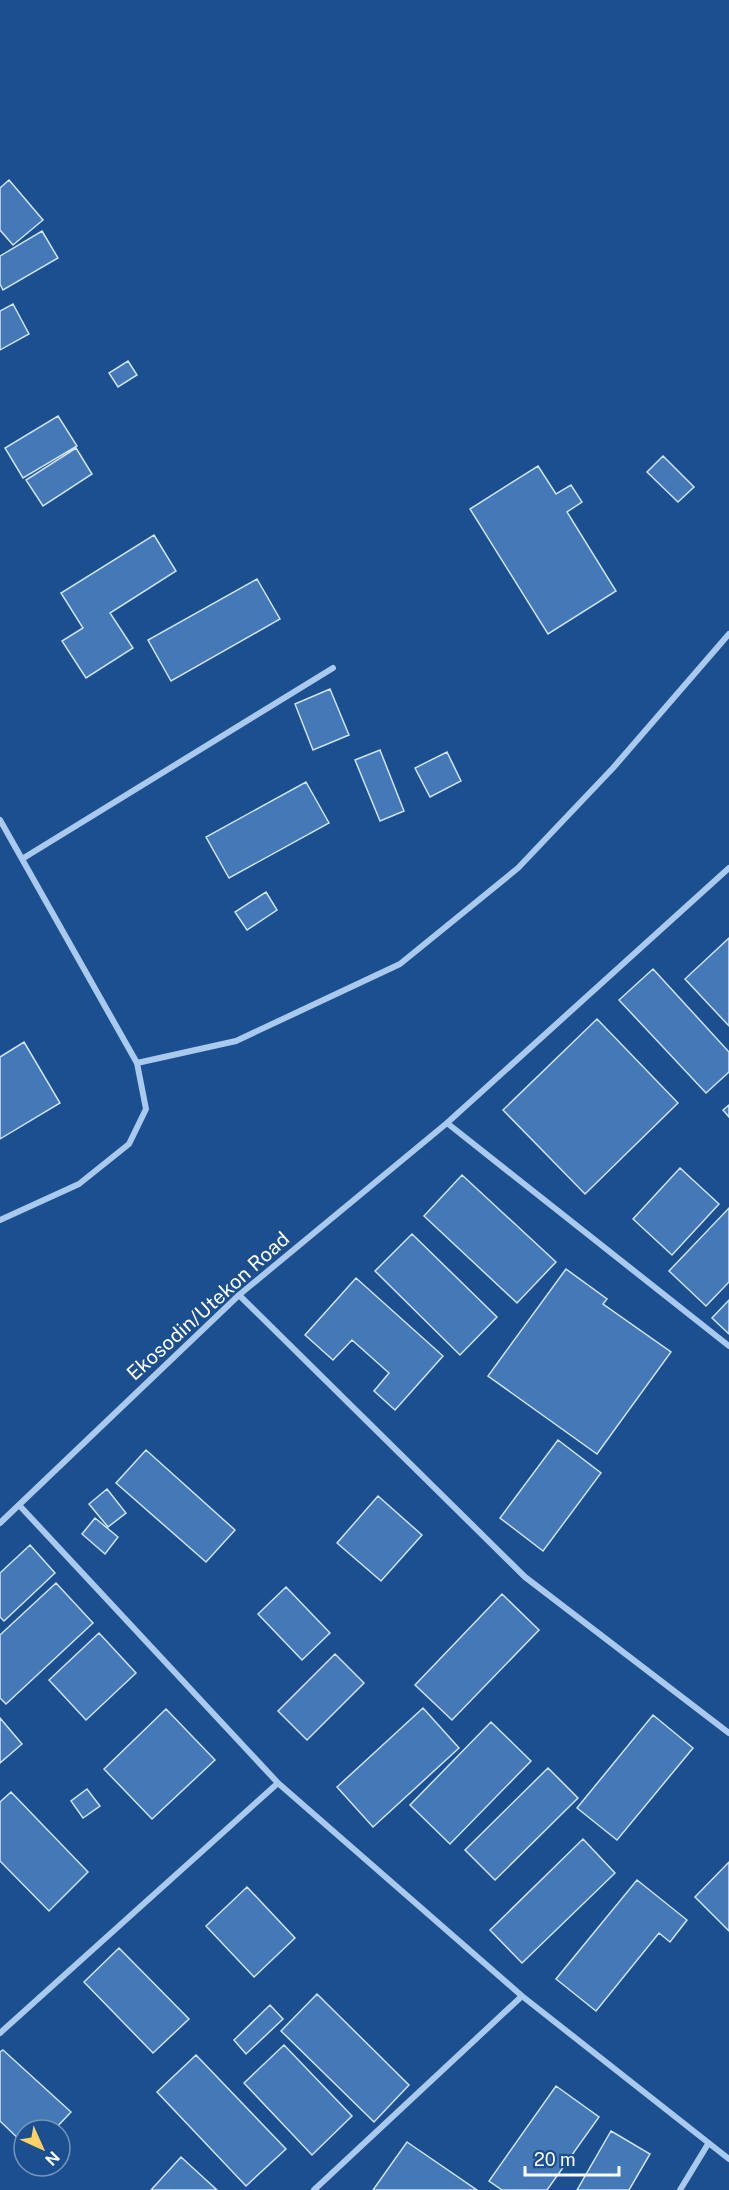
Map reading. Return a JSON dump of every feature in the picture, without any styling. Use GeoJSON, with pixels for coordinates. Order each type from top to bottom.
{"type":"FeatureCollection","features":[{"type":"Feature","properties":{"kind":"street"},"geometry":{"type":"LineString","coordinates":[[137,1063],[236,1041],[400,964],[518,868],[613,768],[729,634]]}},
{"type":"Feature","properties":{"kind":"street"},"geometry":{"type":"LineString","coordinates":[[22,859],[333,668]]}},
{"type":"Feature","properties":{"kind":"street"},"geometry":{"type":"LineString","coordinates":[[0,820],[137,1063],[146,1109],[129,1144],[79,1184],[0,1220]]}},
{"type":"Feature","properties":{"kind":"street","name":"Ekosodin/Utekon Road"},"geometry":{"type":"LineString","coordinates":[[0,1523],[239,1295],[447,1123],[729,868]]}},
{"type":"Feature","properties":{"kind":"street"},"geometry":{"type":"LineString","coordinates":[[447,1123],[729,1346]]}},
{"type":"Feature","properties":{"kind":"street"},"geometry":{"type":"LineString","coordinates":[[239,1295],[525,1577],[729,1733]]}},
{"type":"Feature","properties":{"kind":"street"},"geometry":{"type":"LineString","coordinates":[[20,1505],[278,1782],[522,1996],[729,2159]]}},
{"type":"Feature","properties":{"kind":"street"},"geometry":{"type":"LineString","coordinates":[[0,2033],[278,1782]]}},
{"type":"Feature","properties":{"kind":"street"},"geometry":{"type":"LineString","coordinates":[[314,2190],[522,1996]]}},
{"type":"Feature","properties":{"kind":"street"},"geometry":{"type":"LineString","coordinates":[[680,2190],[708,2144]]}},
{"type":"Feature","properties":{"kind":"building"},"geometry":{"type":"Polygon","coordinates":[[[9,180],[43,220],[13,245],[0,230],[0,188],[9,180]]]}},
{"type":"Feature","properties":{"kind":"building"},"geometry":{"type":"Polygon","coordinates":[[[42,231],[58,258],[3,290],[0,284],[0,256],[42,231]]]}},
{"type":"Feature","properties":{"kind":"building"},"geometry":{"type":"Polygon","coordinates":[[[13,304],[29,334],[0,350],[0,311],[13,304]]]}},
{"type":"Feature","properties":{"kind":"building"},"geometry":{"type":"Polygon","coordinates":[[[128,361],[137,375],[118,387],[109,373],[128,361]]]}},
{"type":"Feature","properties":{"kind":"building"},"geometry":{"type":"Polygon","coordinates":[[[58,416],[77,446],[23,478],[5,448],[58,416]]]}},
{"type":"Feature","properties":{"kind":"building"},"geometry":{"type":"Polygon","coordinates":[[[76,448],[92,474],[43,506],[26,480],[76,448]]]}},
{"type":"Feature","properties":{"kind":"building"},"geometry":{"type":"Polygon","coordinates":[[[663,456],[694,487],[678,502],[647,472],[663,456]]]}},
{"type":"Feature","properties":{"kind":"building"},"geometry":{"type":"Polygon","coordinates":[[[538,466],[556,494],[571,485],[582,502],[567,512],[616,591],[548,634],[470,509],[538,466]]]}},
{"type":"Feature","properties":{"kind":"building"},"geometry":{"type":"Polygon","coordinates":[[[154,535],[176,571],[110,613],[133,648],[86,678],[62,641],[83,628],[61,593],[154,535]]]}},
{"type":"Feature","properties":{"kind":"building"},"geometry":{"type":"Polygon","coordinates":[[[257,579],[280,619],[171,681],[148,640],[257,579]]]}},
{"type":"Feature","properties":{"kind":"building"},"geometry":{"type":"Polygon","coordinates":[[[330,689],[349,735],[313,750],[295,704],[330,689]]]}},
{"type":"Feature","properties":{"kind":"building"},"geometry":{"type":"Polygon","coordinates":[[[380,750],[404,811],[380,821],[355,760],[380,750]]]}},
{"type":"Feature","properties":{"kind":"building"},"geometry":{"type":"Polygon","coordinates":[[[447,752],[461,781],[430,797],[415,768],[447,752]]]}},
{"type":"Feature","properties":{"kind":"building"},"geometry":{"type":"Polygon","coordinates":[[[306,782],[329,823],[229,878],[206,837],[306,782]]]}},
{"type":"Feature","properties":{"kind":"building"},"geometry":{"type":"Polygon","coordinates":[[[266,892],[277,910],[247,930],[235,912],[266,892]]]}},
{"type":"Feature","properties":{"kind":"building"},"geometry":{"type":"Polygon","coordinates":[[[729,938],[729,1026],[685,979],[729,938]]]}},
{"type":"Feature","properties":{"kind":"building"},"geometry":{"type":"Polygon","coordinates":[[[653,969],[729,1052],[729,1072],[706,1093],[619,1000],[653,969]]]}},
{"type":"Feature","properties":{"kind":"building"},"geometry":{"type":"Polygon","coordinates":[[[597,1019],[678,1103],[585,1194],[503,1110],[597,1019]]]}},
{"type":"Feature","properties":{"kind":"building"},"geometry":{"type":"Polygon","coordinates":[[[24,1042],[60,1103],[0,1139],[0,1057],[24,1042]]]}},
{"type":"Feature","properties":{"kind":"building"},"geometry":{"type":"Polygon","coordinates":[[[729,1105],[729,1117],[723,1110],[729,1105]]]}},
{"type":"Feature","properties":{"kind":"building"},"geometry":{"type":"Polygon","coordinates":[[[680,1168],[719,1204],[672,1255],[633,1219],[680,1168]]]}},
{"type":"Feature","properties":{"kind":"building"},"geometry":{"type":"Polygon","coordinates":[[[462,1175],[556,1262],[517,1303],[424,1216],[462,1175]]]}},
{"type":"Feature","properties":{"kind":"building"},"geometry":{"type":"Polygon","coordinates":[[[729,1208],[729,1282],[706,1306],[669,1271],[729,1208]]]}},
{"type":"Feature","properties":{"kind":"building"},"geometry":{"type":"Polygon","coordinates":[[[412,1234],[497,1317],[460,1355],[375,1271],[412,1234]]]}},
{"type":"Feature","properties":{"kind":"building"},"geometry":{"type":"Polygon","coordinates":[[[566,1269],[607,1299],[603,1304],[671,1352],[597,1454],[488,1376],[566,1269]]]}},
{"type":"Feature","properties":{"kind":"building"},"geometry":{"type":"Polygon","coordinates":[[[356,1278],[443,1356],[395,1410],[374,1391],[389,1373],[352,1340],[333,1360],[305,1335],[356,1278]]]}},
{"type":"Feature","properties":{"kind":"building"},"geometry":{"type":"Polygon","coordinates":[[[729,1300],[729,1334],[712,1318],[729,1300]]]}},
{"type":"Feature","properties":{"kind":"building"},"geometry":{"type":"Polygon","coordinates":[[[558,1440],[601,1473],[543,1551],[500,1518],[558,1440]]]}},
{"type":"Feature","properties":{"kind":"building"},"geometry":{"type":"Polygon","coordinates":[[[146,1450],[235,1530],[206,1562],[116,1483],[146,1450]]]}},
{"type":"Feature","properties":{"kind":"building"},"geometry":{"type":"Polygon","coordinates":[[[107,1489],[126,1513],[108,1527],[89,1504],[107,1489]]]}},
{"type":"Feature","properties":{"kind":"building"},"geometry":{"type":"Polygon","coordinates":[[[378,1496],[422,1535],[381,1581],[337,1543],[378,1496]]]}},
{"type":"Feature","properties":{"kind":"building"},"geometry":{"type":"Polygon","coordinates":[[[95,1518],[118,1537],[105,1554],[82,1534],[95,1518]]]}},
{"type":"Feature","properties":{"kind":"building"},"geometry":{"type":"Polygon","coordinates":[[[30,1545],[55,1573],[4,1621],[0,1617],[0,1573],[30,1545]]]}},
{"type":"Feature","properties":{"kind":"building"},"geometry":{"type":"Polygon","coordinates":[[[56,1583],[93,1623],[6,1704],[0,1698],[0,1635],[56,1583]]]}},
{"type":"Feature","properties":{"kind":"building"},"geometry":{"type":"Polygon","coordinates":[[[286,1587],[330,1633],[302,1660],[258,1614],[286,1587]]]}},
{"type":"Feature","properties":{"kind":"building"},"geometry":{"type":"Polygon","coordinates":[[[502,1594],[539,1630],[452,1720],[415,1685],[502,1594]]]}},
{"type":"Feature","properties":{"kind":"building"},"geometry":{"type":"Polygon","coordinates":[[[99,1633],[136,1673],[86,1720],[49,1680],[99,1633]]]}},
{"type":"Feature","properties":{"kind":"building"},"geometry":{"type":"Polygon","coordinates":[[[335,1654],[364,1683],[307,1740],[278,1711],[335,1654]]]}},
{"type":"Feature","properties":{"kind":"building"},"geometry":{"type":"Polygon","coordinates":[[[423,1708],[459,1748],[373,1827],[337,1787],[423,1708]]]}},
{"type":"Feature","properties":{"kind":"building"},"geometry":{"type":"Polygon","coordinates":[[[166,1709],[215,1760],[152,1819],[104,1769],[166,1709]]]}},
{"type":"Feature","properties":{"kind":"building"},"geometry":{"type":"Polygon","coordinates":[[[653,1715],[693,1748],[617,1840],[577,1808],[653,1715]]]}},
{"type":"Feature","properties":{"kind":"building"},"geometry":{"type":"Polygon","coordinates":[[[0,1718],[22,1744],[0,1763],[0,1718]]]}},
{"type":"Feature","properties":{"kind":"building"},"geometry":{"type":"Polygon","coordinates":[[[491,1722],[531,1761],[450,1844],[410,1805],[491,1722]]]}},
{"type":"Feature","properties":{"kind":"building"},"geometry":{"type":"Polygon","coordinates":[[[548,1768],[578,1798],[495,1880],[465,1850],[548,1768]]]}},
{"type":"Feature","properties":{"kind":"building"},"geometry":{"type":"Polygon","coordinates":[[[87,1789],[100,1806],[83,1818],[71,1801],[87,1789]]]}},
{"type":"Feature","properties":{"kind":"building"},"geometry":{"type":"Polygon","coordinates":[[[11,1792],[88,1872],[49,1911],[0,1861],[0,1802],[11,1792]]]}},
{"type":"Feature","properties":{"kind":"building"},"geometry":{"type":"Polygon","coordinates":[[[583,1839],[615,1873],[522,1963],[490,1930],[583,1839]]]}},
{"type":"Feature","properties":{"kind":"building"},"geometry":{"type":"Polygon","coordinates":[[[729,1862],[729,1931],[695,1897],[729,1862]]]}},
{"type":"Feature","properties":{"kind":"building"},"geometry":{"type":"Polygon","coordinates":[[[637,1880],[687,1920],[670,1942],[659,1933],[596,2011],[556,1979],[637,1880]]]}},
{"type":"Feature","properties":{"kind":"building"},"geometry":{"type":"Polygon","coordinates":[[[247,1887],[295,1938],[254,1977],[206,1926],[247,1887]]]}},
{"type":"Feature","properties":{"kind":"building"},"geometry":{"type":"Polygon","coordinates":[[[119,1948],[189,2019],[153,2053],[84,1982],[119,1948]]]}},
{"type":"Feature","properties":{"kind":"building"},"geometry":{"type":"Polygon","coordinates":[[[317,1994],[409,2085],[374,2122],[281,2031],[317,1994]]]}},
{"type":"Feature","properties":{"kind":"building"},"geometry":{"type":"Polygon","coordinates":[[[270,2005],[283,2019],[246,2054],[234,2040],[270,2005]]]}},
{"type":"Feature","properties":{"kind":"building"},"geometry":{"type":"Polygon","coordinates":[[[284,2045],[352,2116],[312,2155],[244,2083],[284,2045]]]}},
{"type":"Feature","properties":{"kind":"building"},"geometry":{"type":"Polygon","coordinates":[[[3,2050],[71,2112],[65,2118],[12,2118],[12,2132],[0,2121],[0,2052],[3,2050]]]}},
{"type":"Feature","properties":{"kind":"building"},"geometry":{"type":"Polygon","coordinates":[[[196,2055],[286,2149],[246,2186],[157,2092],[196,2055]]]}},
{"type":"Feature","properties":{"kind":"building"},"geometry":{"type":"Polygon","coordinates":[[[556,2086],[599,2117],[547,2190],[502,2190],[489,2181],[556,2086]]]}},
{"type":"Feature","properties":{"kind":"building"},"geometry":{"type":"Polygon","coordinates":[[[611,2131],[650,2154],[629,2190],[577,2190],[611,2131]]]}},
{"type":"Feature","properties":{"kind":"building"},"geometry":{"type":"Polygon","coordinates":[[[407,2142],[477,2190],[373,2190],[407,2142]]]}},
{"type":"Feature","properties":{"kind":"building"},"geometry":{"type":"Polygon","coordinates":[[[181,2157],[217,2190],[151,2190],[181,2157]]]}}]}
